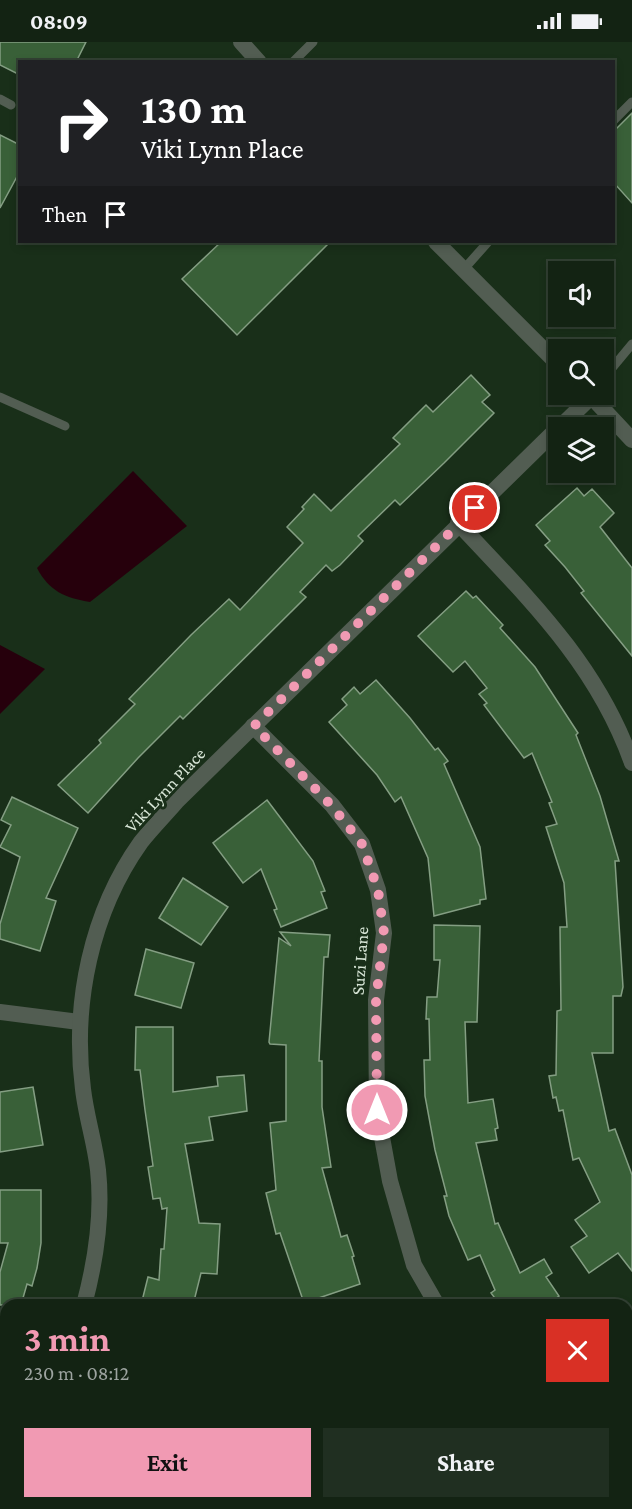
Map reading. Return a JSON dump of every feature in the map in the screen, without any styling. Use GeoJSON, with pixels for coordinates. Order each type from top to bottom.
{"type":"FeatureCollection","features":[{"type":"Feature","properties":{"kind":"street"},"geometry":{"type":"LineString","coordinates":[[240,42],[257,60]]}},
{"type":"Feature","properties":{"kind":"street"},"geometry":{"type":"LineString","coordinates":[[437,243],[548,354]]}},
{"type":"Feature","properties":{"kind":"street","name":"Viki Lynn Place"},"geometry":{"type":"LineString","coordinates":[[569,417],[581,405]]}},
{"type":"Feature","properties":{"kind":"street"},"geometry":{"type":"LineString","coordinates":[[600,405],[632,440]]}},
{"type":"Feature","properties":{"kind":"street","name":"Viki Lynn Place"},"geometry":{"type":"LineString","coordinates":[[86,1299],[97,1255],[98,1171],[83,1088],[79,1022],[89,958],[109,897],[141,842],[177,801],[548,438]]}},
{"type":"Feature","properties":{"kind":"street"},"geometry":{"type":"LineString","coordinates":[[458,524],[547,617],[578,659],[622,734],[632,763]]}},
{"type":"Feature","properties":{"kind":"street","name":"Suzi Lane"},"geometry":{"type":"LineString","coordinates":[[254,726],[332,806],[362,844],[378,890],[384,933],[376,1000],[377,1110],[390,1181],[414,1265],[434,1299]]}},
{"type":"Feature","properties":{"kind":"street"},"geometry":{"type":"LineString","coordinates":[[0,1012],[79,1022]]}},
{"type":"Feature","properties":{"kind":"lane"},"geometry":{"type":"LineString","coordinates":[[295,60],[314,42]]}},
{"type":"Feature","properties":{"kind":"lane"},"geometry":{"type":"LineString","coordinates":[[0,99],[11,105]]}},
{"type":"Feature","properties":{"kind":"lane"},"geometry":{"type":"LineString","coordinates":[[615,119],[632,102]]}},
{"type":"Feature","properties":{"kind":"lane"},"geometry":{"type":"LineString","coordinates":[[464,269],[487,243]]}},
{"type":"Feature","properties":{"kind":"lane"},"geometry":{"type":"LineString","coordinates":[[614,366],[632,344]]}},
{"type":"Feature","properties":{"kind":"lane"},"geometry":{"type":"LineString","coordinates":[[0,397],[65,426]]}},
{"type":"Feature","properties":{"kind":"shaded area"},"geometry":{"type":"Polygon","coordinates":[[[133,471],[187,526],[90,602],[65,596],[52,588],[37,568],[133,471]]]}},
{"type":"Feature","properties":{"kind":"shaded area"},"geometry":{"type":"Polygon","coordinates":[[[0,645],[45,669],[0,714],[0,645]]]}},
{"type":"Feature","properties":{"kind":"building"},"geometry":{"type":"Polygon","coordinates":[[[0,42],[86,42],[77,60],[18,60],[18,74],[0,65],[0,42]]]}},
{"type":"Feature","properties":{"kind":"building"},"geometry":{"type":"Polygon","coordinates":[[[632,113],[632,203],[615,184],[615,130],[632,113]]]}},
{"type":"Feature","properties":{"kind":"building"},"geometry":{"type":"Polygon","coordinates":[[[0,135],[18,144],[18,175],[0,208],[0,135]]]}},
{"type":"Feature","properties":{"kind":"building"},"geometry":{"type":"Polygon","coordinates":[[[220,243],[329,243],[237,335],[182,279],[220,243]]]}},
{"type":"Feature","properties":{"kind":"building"},"geometry":{"type":"Polygon","coordinates":[[[471,375],[490,395],[482,402],[494,413],[444,463],[400,505],[395,500],[358,536],[363,541],[340,565],[332,571],[326,565],[300,592],[306,597],[183,719],[180,716],[88,813],[58,785],[101,743],[99,740],[135,704],[129,699],[191,635],[229,599],[240,610],[303,543],[287,527],[314,494],[331,511],[400,444],[393,438],[426,405],[433,412],[471,375]]]}},
{"type":"Feature","properties":{"kind":"building"},"geometry":{"type":"Polygon","coordinates":[[[577,488],[584,496],[592,489],[614,513],[600,527],[632,568],[632,656],[581,593],[584,591],[545,545],[550,541],[536,525],[577,488]]]}},
{"type":"Feature","properties":{"kind":"building"},"geometry":{"type":"Polygon","coordinates":[[[466,591],[473,598],[476,596],[503,625],[500,628],[535,667],[578,733],[576,735],[600,796],[619,861],[615,861],[623,987],[621,996],[613,996],[613,1053],[592,1053],[609,1131],[615,1129],[632,1175],[632,1271],[618,1253],[589,1273],[571,1247],[587,1236],[575,1220],[600,1202],[579,1158],[573,1160],[563,1110],[559,1111],[556,1097],[553,1098],[549,1076],[556,1075],[557,1011],[561,1010],[560,927],[567,927],[564,883],[546,827],[557,824],[549,803],[552,802],[532,753],[524,758],[484,705],[487,703],[479,694],[487,688],[465,661],[453,672],[418,636],[466,591]]]}},
{"type":"Feature","properties":{"kind":"building"},"geometry":{"type":"Polygon","coordinates":[[[376,680],[435,750],[438,748],[448,761],[444,764],[480,847],[486,899],[480,900],[480,904],[434,916],[428,858],[401,797],[395,802],[377,775],[329,722],[347,705],[342,699],[354,687],[360,694],[376,680]]]}},
{"type":"Feature","properties":{"kind":"building"},"geometry":{"type":"Polygon","coordinates":[[[12,797],[78,828],[46,898],[56,901],[40,951],[0,939],[0,924],[20,857],[0,847],[11,825],[1,820],[12,797]]]}},
{"type":"Feature","properties":{"kind":"building"},"geometry":{"type":"Polygon","coordinates":[[[267,800],[313,861],[325,891],[321,892],[327,908],[281,927],[274,910],[277,909],[261,869],[243,883],[213,843],[267,800]]]}},
{"type":"Feature","properties":{"kind":"building"},"geometry":{"type":"Polygon","coordinates":[[[183,878],[228,907],[201,945],[159,918],[183,878]]]}},
{"type":"Feature","properties":{"kind":"building"},"geometry":{"type":"Polygon","coordinates":[[[434,925],[480,926],[477,1022],[465,1022],[468,1103],[493,1099],[498,1128],[495,1129],[497,1140],[476,1143],[495,1224],[498,1223],[520,1273],[544,1259],[552,1273],[546,1277],[559,1296],[555,1299],[496,1299],[491,1293],[495,1290],[480,1255],[468,1260],[449,1216],[444,1196],[447,1196],[435,1150],[425,1096],[424,1060],[430,1060],[429,1019],[426,1019],[427,997],[437,997],[440,960],[434,960],[434,925]]]}},
{"type":"Feature","properties":{"kind":"building"},"geometry":{"type":"Polygon","coordinates":[[[280,932],[330,935],[328,957],[324,957],[319,1061],[322,1061],[322,1107],[331,1167],[322,1168],[341,1237],[347,1235],[360,1284],[316,1299],[303,1299],[280,1233],[276,1234],[266,1193],[276,1190],[270,1123],[286,1121],[286,1045],[269,1042],[279,938],[291,946],[280,932]]]}},
{"type":"Feature","properties":{"kind":"building"},"geometry":{"type":"Polygon","coordinates":[[[146,949],[194,963],[181,1008],[135,995],[146,949]]]}},
{"type":"Feature","properties":{"kind":"building"},"geometry":{"type":"Polygon","coordinates":[[[136,1027],[173,1027],[173,1092],[218,1086],[217,1077],[244,1075],[247,1111],[209,1117],[213,1140],[185,1144],[199,1223],[220,1224],[217,1274],[201,1273],[194,1299],[142,1299],[148,1277],[159,1280],[167,1208],[162,1209],[160,1198],[153,1199],[148,1167],[153,1166],[140,1070],[135,1070],[136,1027]]]}},
{"type":"Feature","properties":{"kind":"building"},"geometry":{"type":"Polygon","coordinates":[[[33,1087],[43,1145],[0,1152],[0,1092],[33,1087]]]}},
{"type":"Feature","properties":{"kind":"building"},"geometry":{"type":"Polygon","coordinates":[[[0,1190],[41,1190],[41,1243],[37,1268],[32,1286],[27,1284],[23,1299],[0,1299],[0,1272],[8,1243],[0,1243],[0,1190]]]}},
{"type":"Feature","properties":{"kind":"route"},"geometry":{"type":"LineString","coordinates":[[377,1110],[376,1000],[384,933],[378,890],[362,844],[332,806],[254,726],[475,508]]}}]}
